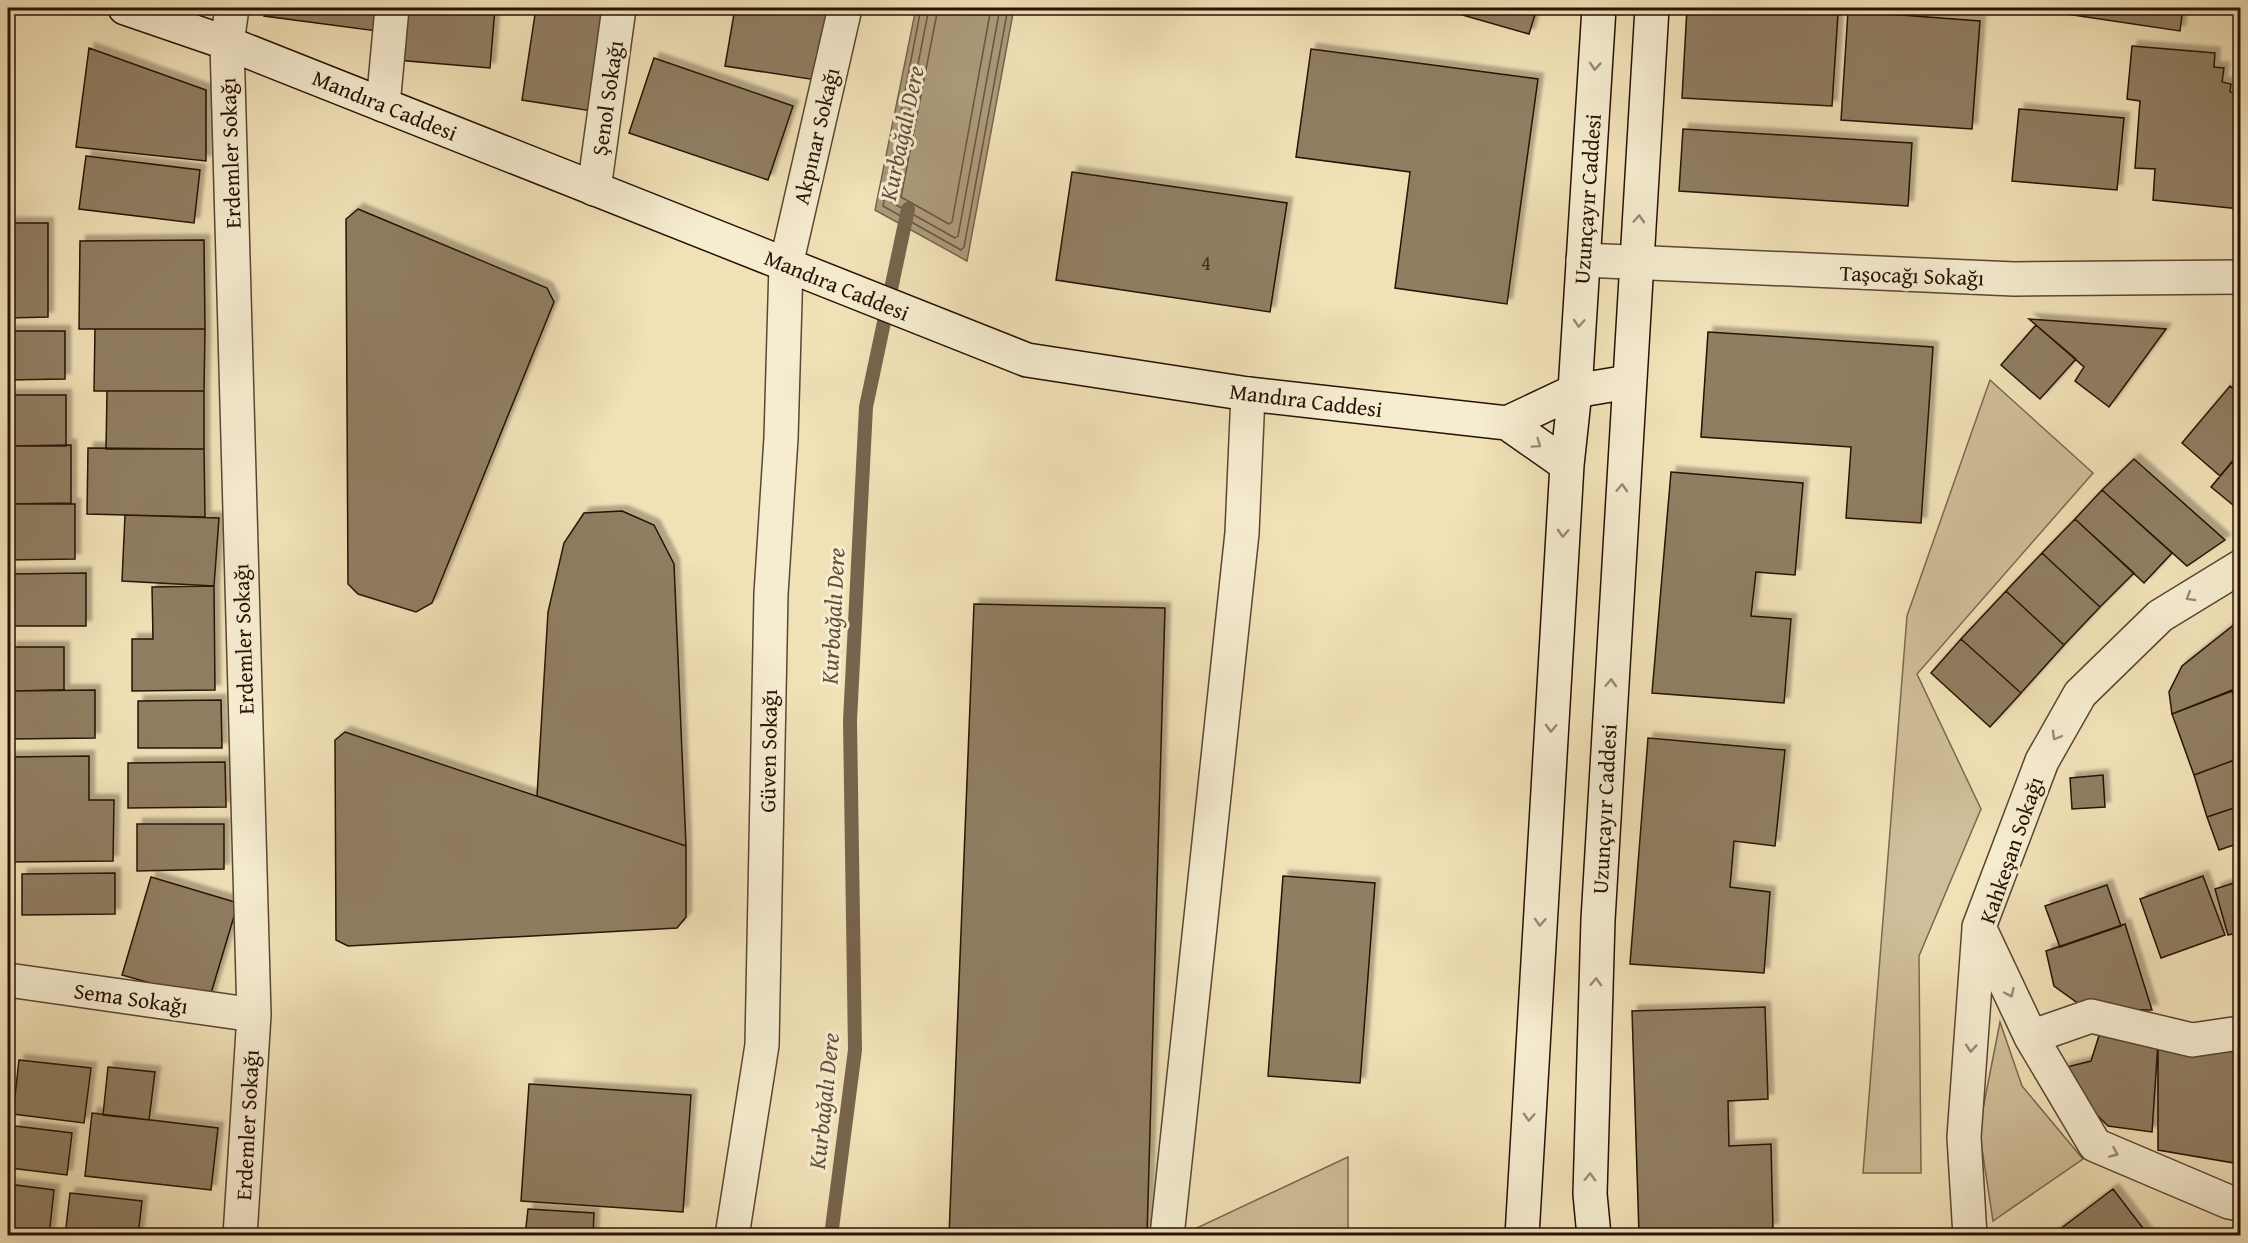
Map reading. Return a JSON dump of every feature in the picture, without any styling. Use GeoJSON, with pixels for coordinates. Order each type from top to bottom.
{"type":"FeatureCollection","features":[{"type":"Feature","properties":{"kind":"street","name":"Mandıra Caddesi"},"geometry":{"type":"LineString","coordinates":[[124,8],[227,43],[1027,360],[1248,394],[1507,423]]}},
{"type":"Feature","properties":{"kind":"street","name":"Erdemler Sokağı"},"geometry":{"type":"LineString","coordinates":[[232,8],[227,43],[254,1015],[240,1236]]}},
{"type":"Feature","properties":{"kind":"street"},"geometry":{"type":"LineString","coordinates":[[383,105],[392,8]]}},
{"type":"Feature","properties":{"kind":"street","name":"Şenol Sokağı"},"geometry":{"type":"LineString","coordinates":[[594,189],[619,8]]}},
{"type":"Feature","properties":{"kind":"street","name":"Akpınar Sokağı"},"geometry":{"type":"LineString","coordinates":[[786,265],[845,8]]}},
{"type":"Feature","properties":{"kind":"street","name":"Uzunçayır Caddesi"},"geometry":{"type":"LineString","coordinates":[[1522,1236],[1567,465],[1575,391],[1599,8]]}},
{"type":"Feature","properties":{"kind":"street","name":"Uzunçayır Caddesi"},"geometry":{"type":"LineString","coordinates":[[1594,1236],[1590,1194],[1598,920],[1628,382],[1652,8]]}},
{"type":"Feature","properties":{"kind":"street","name":"Taşocağı Sokağı"},"geometry":{"type":"LineString","coordinates":[[1583,260],[2014,279],[2241,277]]}},
{"type":"Feature","properties":{"kind":"street","name":"Güven Sokağı"},"geometry":{"type":"LineString","coordinates":[[732,1236],[762,1045],[771,594],[781,438],[786,265]]}},
{"type":"Feature","properties":{"kind":"street"},"geometry":{"type":"LineString","coordinates":[[1567,465],[1507,423],[1575,391],[1628,382]]}},
{"type":"Feature","properties":{"kind":"street"},"geometry":{"type":"LineString","coordinates":[[1167,1236],[1242,533],[1248,394]]}},
{"type":"Feature","properties":{"kind":"street","name":"Kahkeşan Sokağı"},"geometry":{"type":"LineString","coordinates":[[2241,567],[2160,616],[2080,694],[2042,761],[1980,927],[2031,1037],[2095,1144],[2229,1202],[2241,1204]]}},
{"type":"Feature","properties":{"kind":"street"},"geometry":{"type":"LineString","coordinates":[[1970,1236],[1964,1137],[1980,927]]}},
{"type":"Feature","properties":{"kind":"street","name":"Sema Sokağı"},"geometry":{"type":"LineString","coordinates":[[8,980],[254,1015]]}},
{"type":"Feature","properties":{"kind":"street"},"geometry":{"type":"LineString","coordinates":[[2031,1037],[2091,1016],[2192,1040],[2241,1033]]}},
{"type":"Feature","properties":{"kind":"shaded area"},"geometry":{"type":"Polygon","coordinates":[[[1990,380],[2093,473],[1917,674],[1981,809],[1919,956],[1921,1173],[1863,1173],[1907,616],[1990,380]]]}},
{"type":"Feature","properties":{"kind":"shaded area"},"geometry":{"type":"Polygon","coordinates":[[[2000,1022],[2022,1086],[2083,1159],[1993,1221],[1979,1129],[2000,1022]]]}},
{"type":"Feature","properties":{"kind":"shaded area"},"geometry":{"type":"Polygon","coordinates":[[[1348,1157],[1348,1235],[1185,1235],[1186,1233],[1348,1157]]]}},
{"type":"Feature","properties":{"kind":"water"},"geometry":{"type":"Polygon","coordinates":[[[916,8],[1014,8],[967,261],[875,210],[916,8]]]}},
{"type":"Feature","properties":{"kind":"building"},"geometry":{"type":"Polygon","coordinates":[[[265,8],[380,8],[377,31],[264,16],[265,8]]]}},
{"type":"Feature","properties":{"kind":"building"},"geometry":{"type":"Polygon","coordinates":[[[400,8],[495,8],[490,68],[396,60],[400,8]]]}},
{"type":"Feature","properties":{"kind":"building"},"geometry":{"type":"Polygon","coordinates":[[[536,8],[583,8],[606,11],[592,111],[522,100],[536,8]]]}},
{"type":"Feature","properties":{"kind":"building"},"geometry":{"type":"Polygon","coordinates":[[[735,8],[835,8],[823,81],[725,66],[735,8]]]}},
{"type":"Feature","properties":{"kind":"building"},"geometry":{"type":"Polygon","coordinates":[[[1438,8],[1537,8],[1529,34],[1438,8]]]}},
{"type":"Feature","properties":{"kind":"building"},"geometry":{"type":"Polygon","coordinates":[[[1687,8],[1838,14],[1832,106],[1682,98],[1687,8]]]}},
{"type":"Feature","properties":{"kind":"building"},"geometry":{"type":"Polygon","coordinates":[[[2026,8],[2183,8],[2180,31],[2026,8]]]}},
{"type":"Feature","properties":{"kind":"building"},"geometry":{"type":"Polygon","coordinates":[[[1848,11],[1980,21],[1972,129],[1841,120],[1848,11]]]}},
{"type":"Feature","properties":{"kind":"building"},"geometry":{"type":"Polygon","coordinates":[[[2132,46],[2215,53],[2214,67],[2224,68],[2222,82],[2231,84],[2230,92],[2238,94],[2238,105],[2240,106],[2240,209],[2153,200],[2155,169],[2135,168],[2140,101],[2127,99],[2132,46]]]}},
{"type":"Feature","properties":{"kind":"building"},"geometry":{"type":"Polygon","coordinates":[[[89,48],[206,90],[206,161],[76,147],[89,48]]]}},
{"type":"Feature","properties":{"kind":"building"},"geometry":{"type":"Polygon","coordinates":[[[1311,49],[1538,79],[1507,304],[1395,288],[1410,172],[1296,157],[1311,49]]]}},
{"type":"Feature","properties":{"kind":"building"},"geometry":{"type":"Polygon","coordinates":[[[654,58],[793,106],[768,180],[629,133],[654,58]]]}},
{"type":"Feature","properties":{"kind":"building"},"geometry":{"type":"Polygon","coordinates":[[[2019,109],[2124,118],[2117,190],[2012,181],[2019,109]]]}},
{"type":"Feature","properties":{"kind":"building"},"geometry":{"type":"Polygon","coordinates":[[[1683,129],[1912,143],[1908,206],[1679,191],[1683,129]]]}},
{"type":"Feature","properties":{"kind":"building"},"geometry":{"type":"Polygon","coordinates":[[[86,156],[200,170],[194,223],[79,209],[86,156]]]}},
{"type":"Feature","properties":{"kind":"building"},"geometry":{"type":"Polygon","coordinates":[[[1072,172],[1287,203],[1270,312],[1056,280],[1072,172]]]}},
{"type":"Feature","properties":{"kind":"building"},"geometry":{"type":"Polygon","coordinates":[[[358,209],[547,288],[554,302],[432,603],[416,612],[358,594],[348,584],[346,219],[358,209]]]}},
{"type":"Feature","properties":{"kind":"building"},"geometry":{"type":"Polygon","coordinates":[[[8,223],[48,223],[48,317],[8,318],[8,223]]]}},
{"type":"Feature","properties":{"kind":"building"},"geometry":{"type":"Polygon","coordinates":[[[204,240],[205,329],[79,329],[80,241],[204,240]]]}},
{"type":"Feature","properties":{"kind":"building"},"geometry":{"type":"Polygon","coordinates":[[[2029,319],[2166,329],[2109,407],[2075,381],[2084,367],[2029,319]]]}},
{"type":"Feature","properties":{"kind":"building"},"geometry":{"type":"Polygon","coordinates":[[[2036,325],[2076,359],[2040,399],[2001,365],[2036,325]]]}},
{"type":"Feature","properties":{"kind":"building"},"geometry":{"type":"Polygon","coordinates":[[[95,329],[205,329],[204,391],[94,391],[95,329]]]}},
{"type":"Feature","properties":{"kind":"building"},"geometry":{"type":"Polygon","coordinates":[[[8,331],[65,331],[65,379],[8,380],[8,331]]]}},
{"type":"Feature","properties":{"kind":"building"},"geometry":{"type":"Polygon","coordinates":[[[1708,332],[1933,347],[1921,523],[1846,518],[1851,447],[1701,437],[1708,332]]]}},
{"type":"Feature","properties":{"kind":"building"},"geometry":{"type":"Polygon","coordinates":[[[2230,386],[2240,395],[2240,452],[2220,476],[2182,443],[2230,386]]]}},
{"type":"Feature","properties":{"kind":"building"},"geometry":{"type":"Polygon","coordinates":[[[107,391],[204,391],[204,449],[106,449],[107,391]]]}},
{"type":"Feature","properties":{"kind":"building"},"geometry":{"type":"Polygon","coordinates":[[[8,395],[66,395],[66,446],[8,446],[8,395]]]}},
{"type":"Feature","properties":{"kind":"building"},"geometry":{"type":"Polygon","coordinates":[[[71,445],[71,503],[8,504],[8,446],[71,445]]]}},
{"type":"Feature","properties":{"kind":"building"},"geometry":{"type":"Polygon","coordinates":[[[88,448],[204,449],[205,517],[87,514],[88,448]]]}},
{"type":"Feature","properties":{"kind":"building"},"geometry":{"type":"Polygon","coordinates":[[[2239,454],[2240,496],[2233,505],[2211,487],[2239,454]]]}},
{"type":"Feature","properties":{"kind":"building"},"geometry":{"type":"Polygon","coordinates":[[[2134,459],[2225,540],[2187,566],[2102,490],[2134,459]]]}},
{"type":"Feature","properties":{"kind":"building"},"geometry":{"type":"Polygon","coordinates":[[[1671,472],[1803,483],[1795,575],[1756,572],[1751,616],[1791,619],[1784,703],[1652,693],[1671,472]]]}},
{"type":"Feature","properties":{"kind":"building"},"geometry":{"type":"Polygon","coordinates":[[[2102,490],[2172,553],[2144,583],[2075,519],[2102,490]]]}},
{"type":"Feature","properties":{"kind":"building"},"geometry":{"type":"Polygon","coordinates":[[[8,504],[75,504],[75,559],[8,560],[8,504]]]}},
{"type":"Feature","properties":{"kind":"building"},"geometry":{"type":"Polygon","coordinates":[[[622,511],[654,525],[674,564],[686,846],[537,796],[548,612],[564,543],[584,513],[622,511]]]}},
{"type":"Feature","properties":{"kind":"building"},"geometry":{"type":"Polygon","coordinates":[[[125,515],[219,518],[214,586],[122,581],[125,515]]]}},
{"type":"Feature","properties":{"kind":"building"},"geometry":{"type":"Polygon","coordinates":[[[2075,519],[2134,573],[2100,607],[2042,553],[2075,519]]]}},
{"type":"Feature","properties":{"kind":"building"},"geometry":{"type":"Polygon","coordinates":[[[2042,553],[2100,607],[2064,645],[2006,591],[2042,553]]]}},
{"type":"Feature","properties":{"kind":"building"},"geometry":{"type":"Polygon","coordinates":[[[86,573],[86,626],[8,626],[8,574],[86,573]]]}},
{"type":"Feature","properties":{"kind":"building"},"geometry":{"type":"Polygon","coordinates":[[[214,586],[215,690],[132,691],[132,639],[153,639],[152,587],[214,586]]]}},
{"type":"Feature","properties":{"kind":"building"},"geometry":{"type":"Polygon","coordinates":[[[2006,591],[2064,645],[2021,693],[1961,639],[2006,591]]]}},
{"type":"Feature","properties":{"kind":"building"},"geometry":{"type":"Polygon","coordinates":[[[974,604],[1165,608],[1147,1236],[949,1236],[974,604]]]}},
{"type":"Feature","properties":{"kind":"building"},"geometry":{"type":"Polygon","coordinates":[[[2240,620],[2240,687],[2172,714],[2169,692],[2182,666],[2240,620]]]}},
{"type":"Feature","properties":{"kind":"building"},"geometry":{"type":"Polygon","coordinates":[[[1961,639],[2021,693],[1990,727],[1931,673],[1961,639]]]}},
{"type":"Feature","properties":{"kind":"building"},"geometry":{"type":"Polygon","coordinates":[[[11,647],[64,647],[64,690],[11,691],[11,647]]]}},
{"type":"Feature","properties":{"kind":"building"},"geometry":{"type":"Polygon","coordinates":[[[95,690],[95,738],[12,739],[11,691],[95,690]]]}},
{"type":"Feature","properties":{"kind":"building"},"geometry":{"type":"Polygon","coordinates":[[[2232,691],[2240,714],[2240,758],[2194,775],[2172,714],[2232,691]]]}},
{"type":"Feature","properties":{"kind":"building"},"geometry":{"type":"Polygon","coordinates":[[[221,700],[222,748],[138,748],[138,701],[221,700]]]}},
{"type":"Feature","properties":{"kind":"building"},"geometry":{"type":"Polygon","coordinates":[[[345,732],[686,846],[686,917],[677,928],[348,946],[336,940],[335,740],[345,732]]]}},
{"type":"Feature","properties":{"kind":"building"},"geometry":{"type":"Polygon","coordinates":[[[1648,738],[1785,750],[1775,846],[1734,841],[1730,887],[1770,892],[1764,973],[1630,964],[1648,738]]]}},
{"type":"Feature","properties":{"kind":"building"},"geometry":{"type":"Polygon","coordinates":[[[89,756],[89,800],[114,800],[113,861],[8,862],[8,757],[89,756]]]}},
{"type":"Feature","properties":{"kind":"building"},"geometry":{"type":"Polygon","coordinates":[[[2240,758],[2240,806],[2207,817],[2194,775],[2240,758]]]}},
{"type":"Feature","properties":{"kind":"building"},"geometry":{"type":"Polygon","coordinates":[[[225,762],[226,807],[128,808],[128,763],[225,762]]]}},
{"type":"Feature","properties":{"kind":"building"},"geometry":{"type":"Polygon","coordinates":[[[2103,775],[2105,807],[2072,809],[2070,778],[2103,775]]]}},
{"type":"Feature","properties":{"kind":"building"},"geometry":{"type":"Polygon","coordinates":[[[2240,806],[2240,843],[2219,850],[2207,817],[2240,806]]]}},
{"type":"Feature","properties":{"kind":"building"},"geometry":{"type":"Polygon","coordinates":[[[137,824],[224,824],[224,869],[137,871],[137,824]]]}},
{"type":"Feature","properties":{"kind":"building"},"geometry":{"type":"Polygon","coordinates":[[[115,873],[115,914],[22,915],[22,874],[115,873]]]}},
{"type":"Feature","properties":{"kind":"building"},"geometry":{"type":"Polygon","coordinates":[[[1283,876],[1375,883],[1360,1083],[1268,1076],[1283,876]]]}},
{"type":"Feature","properties":{"kind":"building"},"geometry":{"type":"Polygon","coordinates":[[[2203,876],[2225,935],[2161,958],[2140,899],[2203,876]]]}},
{"type":"Feature","properties":{"kind":"building"},"geometry":{"type":"Polygon","coordinates":[[[151,877],[238,903],[209,1000],[122,975],[151,877]]]}},
{"type":"Feature","properties":{"kind":"building"},"geometry":{"type":"Polygon","coordinates":[[[2240,881],[2240,932],[2228,935],[2215,889],[2240,881]]]}},
{"type":"Feature","properties":{"kind":"building"},"geometry":{"type":"Polygon","coordinates":[[[2107,885],[2121,926],[2060,947],[2045,906],[2107,885]]]}},
{"type":"Feature","properties":{"kind":"building"},"geometry":{"type":"Polygon","coordinates":[[[2125,924],[2152,1010],[2086,1009],[2054,986],[2046,951],[2125,924]]]}},
{"type":"Feature","properties":{"kind":"building"},"geometry":{"type":"Polygon","coordinates":[[[1765,1007],[1768,1099],[1728,1101],[1729,1146],[1771,1144],[1773,1229],[1639,1234],[1632,1011],[1765,1007]]]}},
{"type":"Feature","properties":{"kind":"building"},"geometry":{"type":"Polygon","coordinates":[[[2102,1026],[2158,1043],[2152,1132],[2108,1126],[2072,1090],[2063,1068],[2091,1061],[2102,1026]]]}},
{"type":"Feature","properties":{"kind":"building"},"geometry":{"type":"Polygon","coordinates":[[[2240,1042],[2240,1164],[2158,1150],[2158,1043],[2240,1042]]]}},
{"type":"Feature","properties":{"kind":"building"},"geometry":{"type":"Polygon","coordinates":[[[19,1060],[91,1068],[84,1123],[13,1114],[19,1060]]]}},
{"type":"Feature","properties":{"kind":"building"},"geometry":{"type":"Polygon","coordinates":[[[108,1067],[155,1072],[149,1120],[103,1115],[108,1067]]]}},
{"type":"Feature","properties":{"kind":"building"},"geometry":{"type":"Polygon","coordinates":[[[529,1084],[691,1095],[683,1212],[521,1201],[529,1084]]]}},
{"type":"Feature","properties":{"kind":"building"},"geometry":{"type":"Polygon","coordinates":[[[92,1113],[218,1128],[211,1190],[85,1176],[92,1113]]]}},
{"type":"Feature","properties":{"kind":"building"},"geometry":{"type":"Polygon","coordinates":[[[15,1126],[72,1133],[67,1175],[10,1168],[15,1126]]]}},
{"type":"Feature","properties":{"kind":"building"},"geometry":{"type":"Polygon","coordinates":[[[8,1184],[54,1190],[49,1236],[8,1236],[8,1184]]]}},
{"type":"Feature","properties":{"kind":"building"},"geometry":{"type":"Polygon","coordinates":[[[2113,1189],[2149,1236],[2051,1236],[2113,1189]]]}},
{"type":"Feature","properties":{"kind":"building"},"geometry":{"type":"Polygon","coordinates":[[[70,1193],[142,1201],[138,1236],[65,1236],[70,1193]]]}},
{"type":"Feature","properties":{"kind":"building"},"geometry":{"type":"Polygon","coordinates":[[[528,1209],[594,1213],[593,1236],[525,1236],[528,1209]]]}},
{"type":"Feature","properties":{"kind":"waterway","name":"Kurbağalı Dere"},"geometry":{"type":"LineString","coordinates":[[831,1236],[855,1050],[850,721],[866,407],[908,209]]}}]}
